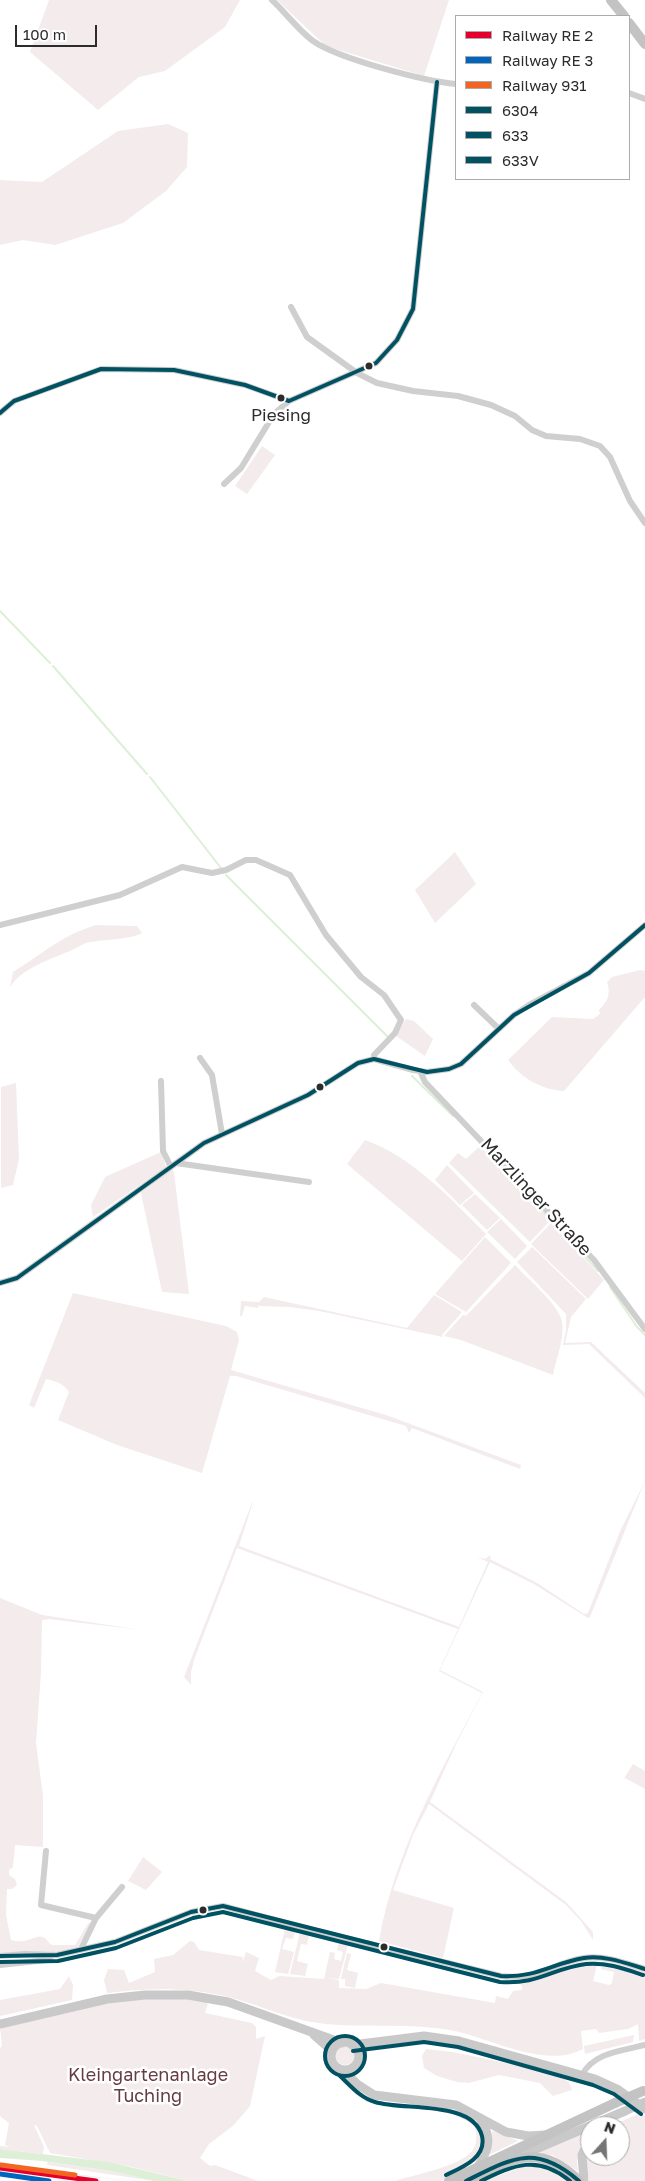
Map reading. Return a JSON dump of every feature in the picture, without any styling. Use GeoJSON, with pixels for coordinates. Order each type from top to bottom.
{"type":"FeatureCollection","features":[{"type":"Feature","properties":{"kind":"main road"},"geometry":{"type":"LineString","coordinates":[[611,0],[623,15]]}},
{"type":"Feature","properties":{"kind":"main road"},"geometry":{"type":"LineString","coordinates":[[630,24],[645,44]]}},
{"type":"Feature","properties":{"kind":"main road"},"geometry":{"type":"LineString","coordinates":[[0,2024],[107,1999],[176,1994],[222,2000],[254,2010],[314,2034],[352,2045],[424,2036],[459,2041],[582,2075],[617,2089],[645,2109]]}},
{"type":"Feature","properties":{"kind":"main road"},"geometry":{"type":"LineString","coordinates":[[314,2034],[332,2051],[334,2065],[343,2070],[361,2088],[374,2096],[456,2105],[480,2117],[496,2128],[514,2135],[545,2135]]}},
{"type":"Feature","properties":{"kind":"main road"},"geometry":{"type":"LineString","coordinates":[[343,2070],[384,2041]]}},
{"type":"Feature","properties":{"kind":"main road"},"geometry":{"type":"LineString","coordinates":[[332,2051],[342,2043]]}},
{"type":"Feature","properties":{"kind":"main road"},"geometry":{"type":"LineString","coordinates":[[352,2045],[357,2050],[356,2061],[361,2088]]}},
{"type":"Feature","properties":{"kind":"main road"},"geometry":{"type":"LineString","coordinates":[[449,2181],[644,2090]]}},
{"type":"Feature","properties":{"kind":"main road"},"geometry":{"type":"LineString","coordinates":[[466,2181],[505,2162],[645,2102]]}},
{"type":"Feature","properties":{"kind":"main road"},"geometry":{"type":"LineString","coordinates":[[478,2166],[488,2147],[489,2138],[480,2117]]}},
{"type":"Feature","properties":{"kind":"main road"},"geometry":{"type":"LineString","coordinates":[[505,2162],[528,2157],[552,2160],[567,2168],[579,2181]]}},
{"type":"Feature","properties":{"kind":"main road"},"geometry":{"type":"LineString","coordinates":[[583,2166],[584,2181]]}},
{"type":"Feature","properties":{"kind":"street"},"geometry":{"type":"LineString","coordinates":[[272,0],[309,37],[322,46],[341,54],[437,82],[455,84]]}},
{"type":"Feature","properties":{"kind":"street"},"geometry":{"type":"LineString","coordinates":[[224,484],[241,468],[274,414],[289,401],[368,368],[388,353],[398,340],[413,309],[437,82]]}},
{"type":"Feature","properties":{"kind":"street"},"geometry":{"type":"LineString","coordinates":[[630,93],[645,99]]}},
{"type":"Feature","properties":{"kind":"street"},"geometry":{"type":"LineString","coordinates":[[291,307],[307,337],[356,373],[377,384],[412,391],[458,396],[491,405],[515,416],[532,430],[546,436],[580,439],[600,446],[610,456],[630,501],[645,523]]}},
{"type":"Feature","properties":{"kind":"street"},"geometry":{"type":"LineString","coordinates":[[0,413],[14,402],[101,369],[174,370],[245,385],[289,401]]}},
{"type":"Feature","properties":{"kind":"street"},"geometry":{"type":"LineString","coordinates":[[0,925],[120,896],[182,867],[212,873],[226,870],[246,860],[256,860],[290,875],[326,935],[361,977],[384,995],[399,1014],[401,1020],[395,1034],[374,1055],[374,1059]]}},
{"type":"Feature","properties":{"kind":"street"},"geometry":{"type":"LineString","coordinates":[[0,1284],[17,1278],[204,1143],[308,1095],[358,1063],[374,1059],[420,1071],[439,1071],[461,1064],[498,1028],[529,1005],[594,969],[645,925]]}},
{"type":"Feature","properties":{"kind":"street"},"geometry":{"type":"LineString","coordinates":[[474,1005],[498,1028]]}},
{"type":"Feature","properties":{"kind":"street"},"geometry":{"type":"LineString","coordinates":[[200,1058],[212,1075],[222,1134]]}},
{"type":"Feature","properties":{"kind":"street","name":"Marzlinger Straße"},"geometry":{"type":"LineString","coordinates":[[420,1071],[426,1082],[603,1270],[645,1328]]}},
{"type":"Feature","properties":{"kind":"street"},"geometry":{"type":"LineString","coordinates":[[161,1081],[163,1151],[173,1165],[310,1182]]}},
{"type":"Feature","properties":{"kind":"street"},"geometry":{"type":"LineString","coordinates":[[46,1851],[41,1905],[96,1918]]}},
{"type":"Feature","properties":{"kind":"street"},"geometry":{"type":"LineString","coordinates":[[81,1949],[96,1918],[122,1887]]}},
{"type":"Feature","properties":{"kind":"street"},"geometry":{"type":"LineString","coordinates":[[0,1956],[19,1954],[53,1955],[117,1942],[191,1912],[219,1906],[234,1907],[316,1931],[501,1976],[530,1977],[573,1961],[598,1956],[645,1969]]}},
{"type":"Feature","properties":{"kind":"street"},"geometry":{"type":"LineString","coordinates":[[0,1965],[47,1960],[53,1955]]}},
{"type":"Feature","properties":{"kind":"street"},"geometry":{"type":"LineString","coordinates":[[582,2075],[589,2064],[597,2057],[645,2045]]}},
{"type":"Feature","properties":{"kind":"green space"},"geometry":{"type":"Polygon","coordinates":[[[49,0],[240,0],[225,27],[165,71],[139,77],[98,110],[30,52],[49,0]]]}},
{"type":"Feature","properties":{"kind":"green space"},"geometry":{"type":"Polygon","coordinates":[[[277,0],[449,0],[424,76],[326,46],[277,0]]]}},
{"type":"Feature","properties":{"kind":"green space"},"geometry":{"type":"Polygon","coordinates":[[[168,124],[188,133],[187,167],[166,191],[123,223],[55,245],[23,240],[0,245],[0,180],[42,182],[118,131],[168,124]]]}},
{"type":"Feature","properties":{"kind":"green space"},"geometry":{"type":"Polygon","coordinates":[[[262,446],[275,455],[247,494],[235,486],[262,446]]]}},
{"type":"Feature","properties":{"kind":"green space"},"geometry":{"type":"Polygon","coordinates":[[[455,852],[476,884],[435,923],[415,890],[455,852]]]}},
{"type":"Feature","properties":{"kind":"green space"},"geometry":{"type":"Polygon","coordinates":[[[96,925],[137,926],[142,933],[130,937],[84,944],[30,969],[22,974],[10,987],[13,972],[72,934],[96,925]]]}},
{"type":"Feature","properties":{"kind":"green space"},"geometry":{"type":"Polygon","coordinates":[[[640,970],[645,971],[645,997],[564,1091],[548,1088],[533,1082],[519,1072],[508,1060],[552,1017],[593,1019],[600,1014],[599,1010],[605,1004],[608,997],[607,982],[612,977],[640,970]]]}},
{"type":"Feature","properties":{"kind":"green space"},"geometry":{"type":"Polygon","coordinates":[[[406,1019],[414,1021],[433,1039],[425,1056],[396,1036],[406,1019]]]}},
{"type":"Feature","properties":{"kind":"green space"},"geometry":{"type":"Polygon","coordinates":[[[16,1083],[19,1159],[13,1185],[1,1188],[1,1087],[16,1083]]]}},
{"type":"Feature","properties":{"kind":"green space"},"geometry":{"type":"Polygon","coordinates":[[[365,1140],[383,1147],[415,1168],[445,1193],[486,1234],[462,1261],[347,1164],[365,1140]]]}},
{"type":"Feature","properties":{"kind":"green space"},"geometry":{"type":"Polygon","coordinates":[[[480,1146],[550,1221],[530,1242],[449,1163],[458,1153],[466,1159],[480,1146]]]}},
{"type":"Feature","properties":{"kind":"green space"},"geometry":{"type":"Polygon","coordinates":[[[161,1152],[166,1167],[93,1217],[91,1205],[105,1177],[161,1152]]]}},
{"type":"Feature","properties":{"kind":"green space"},"geometry":{"type":"Polygon","coordinates":[[[447,1165],[474,1193],[460,1205],[435,1180],[447,1165]]]}},
{"type":"Feature","properties":{"kind":"green space"},"geometry":{"type":"Polygon","coordinates":[[[172,1169],[189,1294],[162,1292],[141,1193],[172,1169]]]}},
{"type":"Feature","properties":{"kind":"green space"},"geometry":{"type":"Polygon","coordinates":[[[475,1194],[500,1218],[487,1230],[462,1205],[475,1194]]]}},
{"type":"Feature","properties":{"kind":"green space"},"geometry":{"type":"Polygon","coordinates":[[[501,1219],[527,1246],[515,1259],[487,1232],[501,1219]]]}},
{"type":"Feature","properties":{"kind":"green space"},"geometry":{"type":"Polygon","coordinates":[[[551,1223],[604,1280],[588,1299],[531,1244],[551,1223]]]}},
{"type":"Feature","properties":{"kind":"green space"},"geometry":{"type":"Polygon","coordinates":[[[485,1237],[511,1263],[466,1312],[435,1294],[485,1237]]]}},
{"type":"Feature","properties":{"kind":"green space"},"geometry":{"type":"Polygon","coordinates":[[[532,1247],[586,1299],[571,1317],[565,1343],[591,1342],[645,1393],[645,1398],[589,1344],[563,1345],[566,1330],[566,1314],[517,1262],[532,1247]]]}},
{"type":"Feature","properties":{"kind":"green space"},"geometry":{"type":"Polygon","coordinates":[[[515,1265],[549,1300],[560,1315],[563,1328],[553,1375],[461,1340],[444,1336],[515,1265]]]}},
{"type":"Feature","properties":{"kind":"green space"},"geometry":{"type":"Polygon","coordinates":[[[73,1293],[226,1326],[237,1332],[239,1340],[231,1370],[386,1415],[521,1465],[520,1469],[412,1428],[409,1433],[406,1426],[236,1376],[230,1376],[202,1473],[117,1445],[58,1420],[69,1392],[59,1383],[46,1379],[34,1408],[29,1405],[73,1293]]]}},
{"type":"Feature","properties":{"kind":"green space"},"geometry":{"type":"Polygon","coordinates":[[[434,1295],[462,1312],[442,1335],[443,1337],[319,1311],[289,1307],[258,1306],[258,1308],[245,1306],[242,1316],[240,1316],[241,1301],[259,1302],[264,1297],[407,1328],[434,1295]]]}},
{"type":"Feature","properties":{"kind":"green space"},"geometry":{"type":"Polygon","coordinates":[[[645,1481],[590,1617],[588,1618],[534,1584],[490,1562],[440,1670],[483,1692],[457,1742],[430,1802],[566,1902],[593,1932],[593,1940],[581,1921],[566,1905],[429,1804],[413,1835],[393,1890],[454,1908],[443,1958],[379,1941],[386,1908],[407,1844],[435,1783],[482,1693],[439,1671],[458,1629],[237,1548],[195,1657],[191,1672],[191,1685],[184,1677],[252,1503],[239,1546],[459,1627],[488,1562],[477,1557],[485,1559],[491,1555],[490,1559],[537,1583],[584,1614],[588,1613],[621,1529],[645,1481]]]}},
{"type":"Feature","properties":{"kind":"green space"},"geometry":{"type":"Polygon","coordinates":[[[0,1598],[42,1615],[141,1630],[49,1619],[42,1620],[41,1672],[36,1743],[43,1796],[43,1847],[15,1845],[13,1867],[9,1870],[9,1875],[15,1879],[17,1885],[12,1889],[7,1889],[6,1915],[11,1940],[22,1941],[40,1936],[52,1945],[75,1945],[89,1922],[90,1925],[78,1947],[62,1952],[0,1953],[0,1598]]]}},
{"type":"Feature","properties":{"kind":"green space"},"geometry":{"type":"Polygon","coordinates":[[[633,1764],[645,1771],[645,1789],[625,1778],[623,1780],[633,1764]]]}},
{"type":"Feature","properties":{"kind":"green space"},"geometry":{"type":"Polygon","coordinates":[[[143,1857],[162,1872],[146,1890],[128,1881],[143,1857]]]}},
{"type":"Feature","properties":{"kind":"green space"},"geometry":{"type":"Polygon","coordinates":[[[285,1929],[295,1932],[293,1939],[286,1938],[282,1949],[294,1952],[288,1974],[275,1972],[285,1929]]]}},
{"type":"Feature","properties":{"kind":"green space"},"geometry":{"type":"Polygon","coordinates":[[[300,1932],[309,1935],[307,1945],[301,1944],[297,1961],[308,1964],[305,1976],[290,1974],[300,1932]]]}},
{"type":"Feature","properties":{"kind":"green space"},"geometry":{"type":"Polygon","coordinates":[[[190,1941],[194,1942],[199,1950],[243,1957],[242,1963],[246,1952],[259,1958],[255,1971],[271,1980],[279,1976],[324,1979],[330,1952],[335,1953],[334,1959],[341,1961],[343,1952],[337,1950],[339,1942],[348,1944],[339,1979],[325,1978],[339,1980],[339,1988],[366,1989],[381,1983],[495,2003],[496,1996],[508,1999],[513,1991],[522,1990],[522,1986],[517,1981],[538,1976],[567,1965],[598,1961],[593,1981],[609,1985],[612,1983],[614,1972],[601,1969],[602,1961],[624,1965],[645,1972],[645,2039],[639,2041],[638,2024],[628,2029],[599,2033],[596,2029],[581,2031],[583,2049],[553,2056],[519,2050],[470,2035],[438,2028],[352,2026],[306,2021],[239,2000],[198,1991],[152,1989],[107,1993],[104,1980],[108,1969],[124,1970],[129,1983],[155,1972],[154,1959],[173,1955],[190,1941]]]}},
{"type":"Feature","properties":{"kind":"green space"},"geometry":{"type":"Polygon","coordinates":[[[347,1953],[351,1954],[347,1970],[358,1973],[355,1988],[345,1986],[345,1979],[341,1979],[347,1953]]]}},
{"type":"Feature","properties":{"kind":"green space"},"geometry":{"type":"Polygon","coordinates":[[[69,1976],[73,1985],[72,2000],[0,2016],[0,2000],[60,1989],[69,1976]]]}},
{"type":"Feature","properties":{"kind":"green space","name":"Kleingartenanlage Tuching"},"geometry":{"type":"Polygon","coordinates":[[[172,1997],[204,2001],[208,2004],[205,2013],[252,2023],[256,2027],[256,2039],[265,2036],[250,2106],[234,2125],[209,2144],[200,2158],[210,2166],[215,2165],[258,2181],[188,2181],[128,2166],[50,2153],[37,2126],[34,2125],[44,2147],[43,2154],[0,2149],[0,2146],[10,2147],[5,2145],[9,2123],[0,2116],[0,2048],[2,2046],[0,2027],[111,2002],[172,1997]]]}},
{"type":"Feature","properties":{"kind":"green space"},"geometry":{"type":"Polygon","coordinates":[[[634,2035],[633,2042],[585,2054],[584,2046],[634,2035]]]}},
{"type":"Feature","properties":{"kind":"green space"},"geometry":{"type":"Polygon","coordinates":[[[341,2045],[349,2045],[355,2051],[355,2059],[349,2065],[341,2065],[335,2059],[335,2051],[341,2045]]]}},
{"type":"Feature","properties":{"kind":"green space"},"geometry":{"type":"Polygon","coordinates":[[[426,2049],[453,2052],[554,2073],[569,2082],[572,2090],[553,2096],[540,2083],[499,2075],[469,2083],[457,2082],[437,2076],[424,2068],[422,2056],[426,2049]]]}},
{"type":"Feature","properties":{"kind":"green space"},"geometry":{"type":"Polygon","coordinates":[[[438,2109],[459,2111],[477,2122],[483,2131],[486,2143],[478,2160],[441,2181],[395,2181],[448,2166],[466,2156],[474,2148],[476,2132],[474,2125],[453,2114],[435,2111],[438,2109]]]}},
{"type":"Feature","properties":{"kind":"green space"},"geometry":{"type":"Polygon","coordinates":[[[640,2113],[645,2116],[645,2181],[589,2181],[586,2166],[630,2166],[630,2117],[640,2113]]]}},
{"type":"Feature","properties":{"kind":"green space"},"geometry":{"type":"Polygon","coordinates":[[[492,2131],[518,2141],[491,2154],[489,2153],[492,2131]]]}},
{"type":"Feature","properties":{"kind":"green space"},"geometry":{"type":"Polygon","coordinates":[[[580,2134],[578,2171],[552,2155],[537,2153],[580,2134]]]}},
{"type":"Feature","properties":{"kind":"green space"},"geometry":{"type":"Polygon","coordinates":[[[48,2162],[111,2171],[154,2181],[47,2165],[48,2162]]]}},
{"type":"Feature","properties":{"kind":"green space"},"geometry":{"type":"Polygon","coordinates":[[[0,2163],[126,2181],[0,2166],[0,2163]]]}},
{"type":"Feature","properties":{"kind":"green space"},"geometry":{"type":"Polygon","coordinates":[[[525,2166],[553,2167],[572,2181],[484,2181],[525,2166]]]}},
{"type":"Feature","properties":{"kind":"shaded area"},"geometry":{"type":"Polygon","coordinates":[[[0,2149],[109,2162],[188,2181],[154,2181],[111,2171],[42,2161],[0,2158],[0,2149]]]}},
{"type":"Feature","properties":{"kind":"waterway"},"geometry":{"type":"LineString","coordinates":[[0,611],[50,663]]}},
{"type":"Feature","properties":{"kind":"waterway"},"geometry":{"type":"LineString","coordinates":[[53,666],[147,774]]}},
{"type":"Feature","properties":{"kind":"waterway"},"geometry":{"type":"LineString","coordinates":[[150,777],[221,868]]}},
{"type":"Feature","properties":{"kind":"waterway"},"geometry":{"type":"LineString","coordinates":[[226,875],[389,1038]]}},
{"type":"Feature","properties":{"kind":"waterway"},"geometry":{"type":"LineString","coordinates":[[412,1076],[453,1116]]}},
{"type":"Feature","properties":{"kind":"waterway"},"geometry":{"type":"LineString","coordinates":[[496,1161],[598,1271]]}},
{"type":"Feature","properties":{"kind":"waterway"},"geometry":{"type":"LineString","coordinates":[[610,1287],[637,1327],[645,1335]]}},
{"type":"Feature","properties":{"kind":"transit line","name":"6304"},"geometry":{"type":"LineString","coordinates":[[0,413],[14,401],[101,369],[174,370],[245,385],[289,401],[376,363],[397,340],[413,309],[437,82]]}},
{"type":"Feature","properties":{"kind":"transit line","name":"6304"},"geometry":{"type":"LineString","coordinates":[[0,1283],[17,1278],[204,1143],[308,1095],[358,1063],[374,1059],[427,1072],[449,1069],[461,1064],[514,1015],[589,973],[645,925]]}},
{"type":"Feature","properties":{"kind":"transit line","name":"633"},"geometry":{"type":"LineString","coordinates":[[0,1956],[57,1955],[115,1942],[191,1912],[223,1906],[501,1976],[534,1973],[573,1960],[592,1957],[615,1960],[645,1969]]}},
{"type":"Feature","properties":{"kind":"transit line","name":"633V"},"geometry":{"type":"LineString","coordinates":[[0,1962],[58,1961],[116,1948],[193,1918],[223,1912],[500,1982],[535,1979],[586,1964],[608,1965],[643,1975]]}},
{"type":"Feature","properties":{"kind":"transit line","name":"633V"},"geometry":{"type":"LineString","coordinates":[[345,2036],[359,2042],[365,2056],[359,2070],[345,2076],[331,2070],[325,2056],[331,2042],[345,2036]]}},
{"type":"Feature","properties":{"kind":"transit line","name":"633V"},"geometry":{"type":"LineString","coordinates":[[353,2051],[424,2042],[458,2047],[593,2085],[614,2094],[641,2114]]}},
{"type":"Feature","properties":{"kind":"transit line","name":"633V"},"geometry":{"type":"LineString","coordinates":[[339,2075],[365,2098],[375,2102],[452,2112],[466,2117],[476,2125],[482,2136],[483,2144],[481,2150],[472,2161],[446,2175]]}},
{"type":"Feature","properties":{"kind":"transit line","name":"633"},"geometry":{"type":"LineString","coordinates":[[466,2181],[497,2166],[523,2158],[536,2158],[549,2162],[563,2169],[579,2181]]}},
{"type":"Feature","properties":{"kind":"transit line","name":"633V"},"geometry":{"type":"LineString","coordinates":[[481,2181],[504,2170],[526,2165],[547,2167],[570,2181]]}},
{"type":"Feature","properties":{"kind":"transit line"},"geometry":{"type":"LineString","coordinates":[[0,2168],[96,2181]]}},
{"type":"Feature","properties":{"kind":"transit line"},"geometry":{"type":"LineString","coordinates":[[0,2174],[49,2181]]}},
{"type":"Feature","properties":{"kind":"rail line","name":"931"},"geometry":{"type":"LineString","coordinates":[[1,2165],[75,2175]]}},
{"type":"Feature","properties":{"kind":"place","name":"Piesing"},"geometry":{"type":"Point","coordinates":[281,398]}}]}
